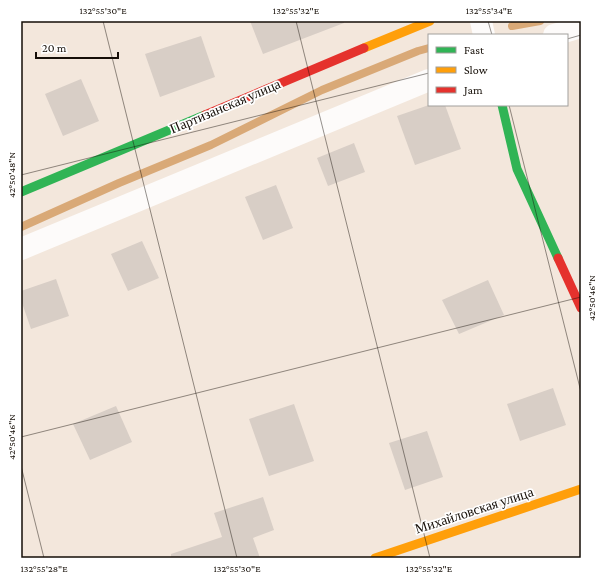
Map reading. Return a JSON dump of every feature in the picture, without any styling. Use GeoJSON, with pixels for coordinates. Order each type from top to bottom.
{"type":"FeatureCollection","features":[{"type":"Feature","properties":{"kind":"street","name":"Партизанская улица"},"geometry":{"type":"LineString","coordinates":[[21,192],[430,21]]}},
{"type":"Feature","properties":{"kind":"street"},"geometry":{"type":"LineString","coordinates":[[480,21],[484,34]]}},
{"type":"Feature","properties":{"kind":"street"},"geometry":{"type":"LineString","coordinates":[[557,34],[581,27]]}},
{"type":"Feature","properties":{"kind":"street"},"geometry":{"type":"LineString","coordinates":[[21,248],[428,80]]}},
{"type":"Feature","properties":{"kind":"street"},"geometry":{"type":"LineString","coordinates":[[502,106],[517,169],[581,308]]}},
{"type":"Feature","properties":{"kind":"street","name":"Михайловская улица"},"geometry":{"type":"LineString","coordinates":[[375,558],[581,489]]}},
{"type":"Feature","properties":{"kind":"building"},"geometry":{"type":"Polygon","coordinates":[[[250,21],[344,21],[344,23],[263,54],[250,21]]]}},
{"type":"Feature","properties":{"kind":"building"},"geometry":{"type":"Polygon","coordinates":[[[201,36],[215,77],[160,97],[145,54],[201,36]]]}},
{"type":"Feature","properties":{"kind":"building"},"geometry":{"type":"Polygon","coordinates":[[[81,79],[99,121],[63,136],[45,94],[81,79]]]}},
{"type":"Feature","properties":{"kind":"building"},"geometry":{"type":"Polygon","coordinates":[[[428,105],[445,106],[461,149],[415,165],[397,116],[428,105]]]}},
{"type":"Feature","properties":{"kind":"building"},"geometry":{"type":"Polygon","coordinates":[[[354,143],[365,172],[328,186],[317,158],[354,143]]]}},
{"type":"Feature","properties":{"kind":"building"},"geometry":{"type":"Polygon","coordinates":[[[276,185],[293,228],[263,240],[245,197],[276,185]]]}},
{"type":"Feature","properties":{"kind":"building"},"geometry":{"type":"Polygon","coordinates":[[[142,241],[159,278],[128,291],[111,254],[142,241]]]}},
{"type":"Feature","properties":{"kind":"building"},"geometry":{"type":"Polygon","coordinates":[[[56,279],[69,316],[31,329],[21,300],[21,291],[56,279]]]}},
{"type":"Feature","properties":{"kind":"building"},"geometry":{"type":"Polygon","coordinates":[[[488,280],[504,315],[459,334],[442,300],[488,280]]]}},
{"type":"Feature","properties":{"kind":"building"},"geometry":{"type":"Polygon","coordinates":[[[553,388],[566,425],[520,441],[507,404],[553,388]]]}},
{"type":"Feature","properties":{"kind":"building"},"geometry":{"type":"Polygon","coordinates":[[[294,404],[314,461],[269,476],[249,419],[294,404]]]}},
{"type":"Feature","properties":{"kind":"building"},"geometry":{"type":"Polygon","coordinates":[[[116,406],[132,442],[90,460],[73,424],[116,406]]]}},
{"type":"Feature","properties":{"kind":"building"},"geometry":{"type":"Polygon","coordinates":[[[427,431],[443,477],[405,490],[389,443],[427,431]]]}},
{"type":"Feature","properties":{"kind":"building"},"geometry":{"type":"Polygon","coordinates":[[[263,497],[274,530],[253,538],[260,558],[171,558],[171,554],[222,537],[214,513],[263,497]]]}},
{"type":"Feature","properties":{"kind":"waterway"},"geometry":{"type":"LineString","coordinates":[[512,26],[540,21]]}},
{"type":"Feature","properties":{"kind":"waterway"},"geometry":{"type":"LineString","coordinates":[[21,227],[119,183],[211,145],[322,90],[428,48]]}},
{"type":"Feature","properties":{"kind":"traffic: fast"},"geometry":{"type":"LineString","coordinates":[[502,106],[517,169],[558,258]]}},
{"type":"Feature","properties":{"kind":"traffic: fast"},"geometry":{"type":"LineString","coordinates":[[21,192],[205,115]]}},
{"type":"Feature","properties":{"kind":"traffic: slow"},"geometry":{"type":"LineString","coordinates":[[364,48],[430,21]]}},
{"type":"Feature","properties":{"kind":"traffic: slow"},"geometry":{"type":"LineString","coordinates":[[375,558],[581,489]]}},
{"type":"Feature","properties":{"kind":"traffic: jam"},"geometry":{"type":"LineString","coordinates":[[205,115],[364,48]]}},
{"type":"Feature","properties":{"kind":"traffic: jam"},"geometry":{"type":"LineString","coordinates":[[558,258],[581,308]]}}]}
